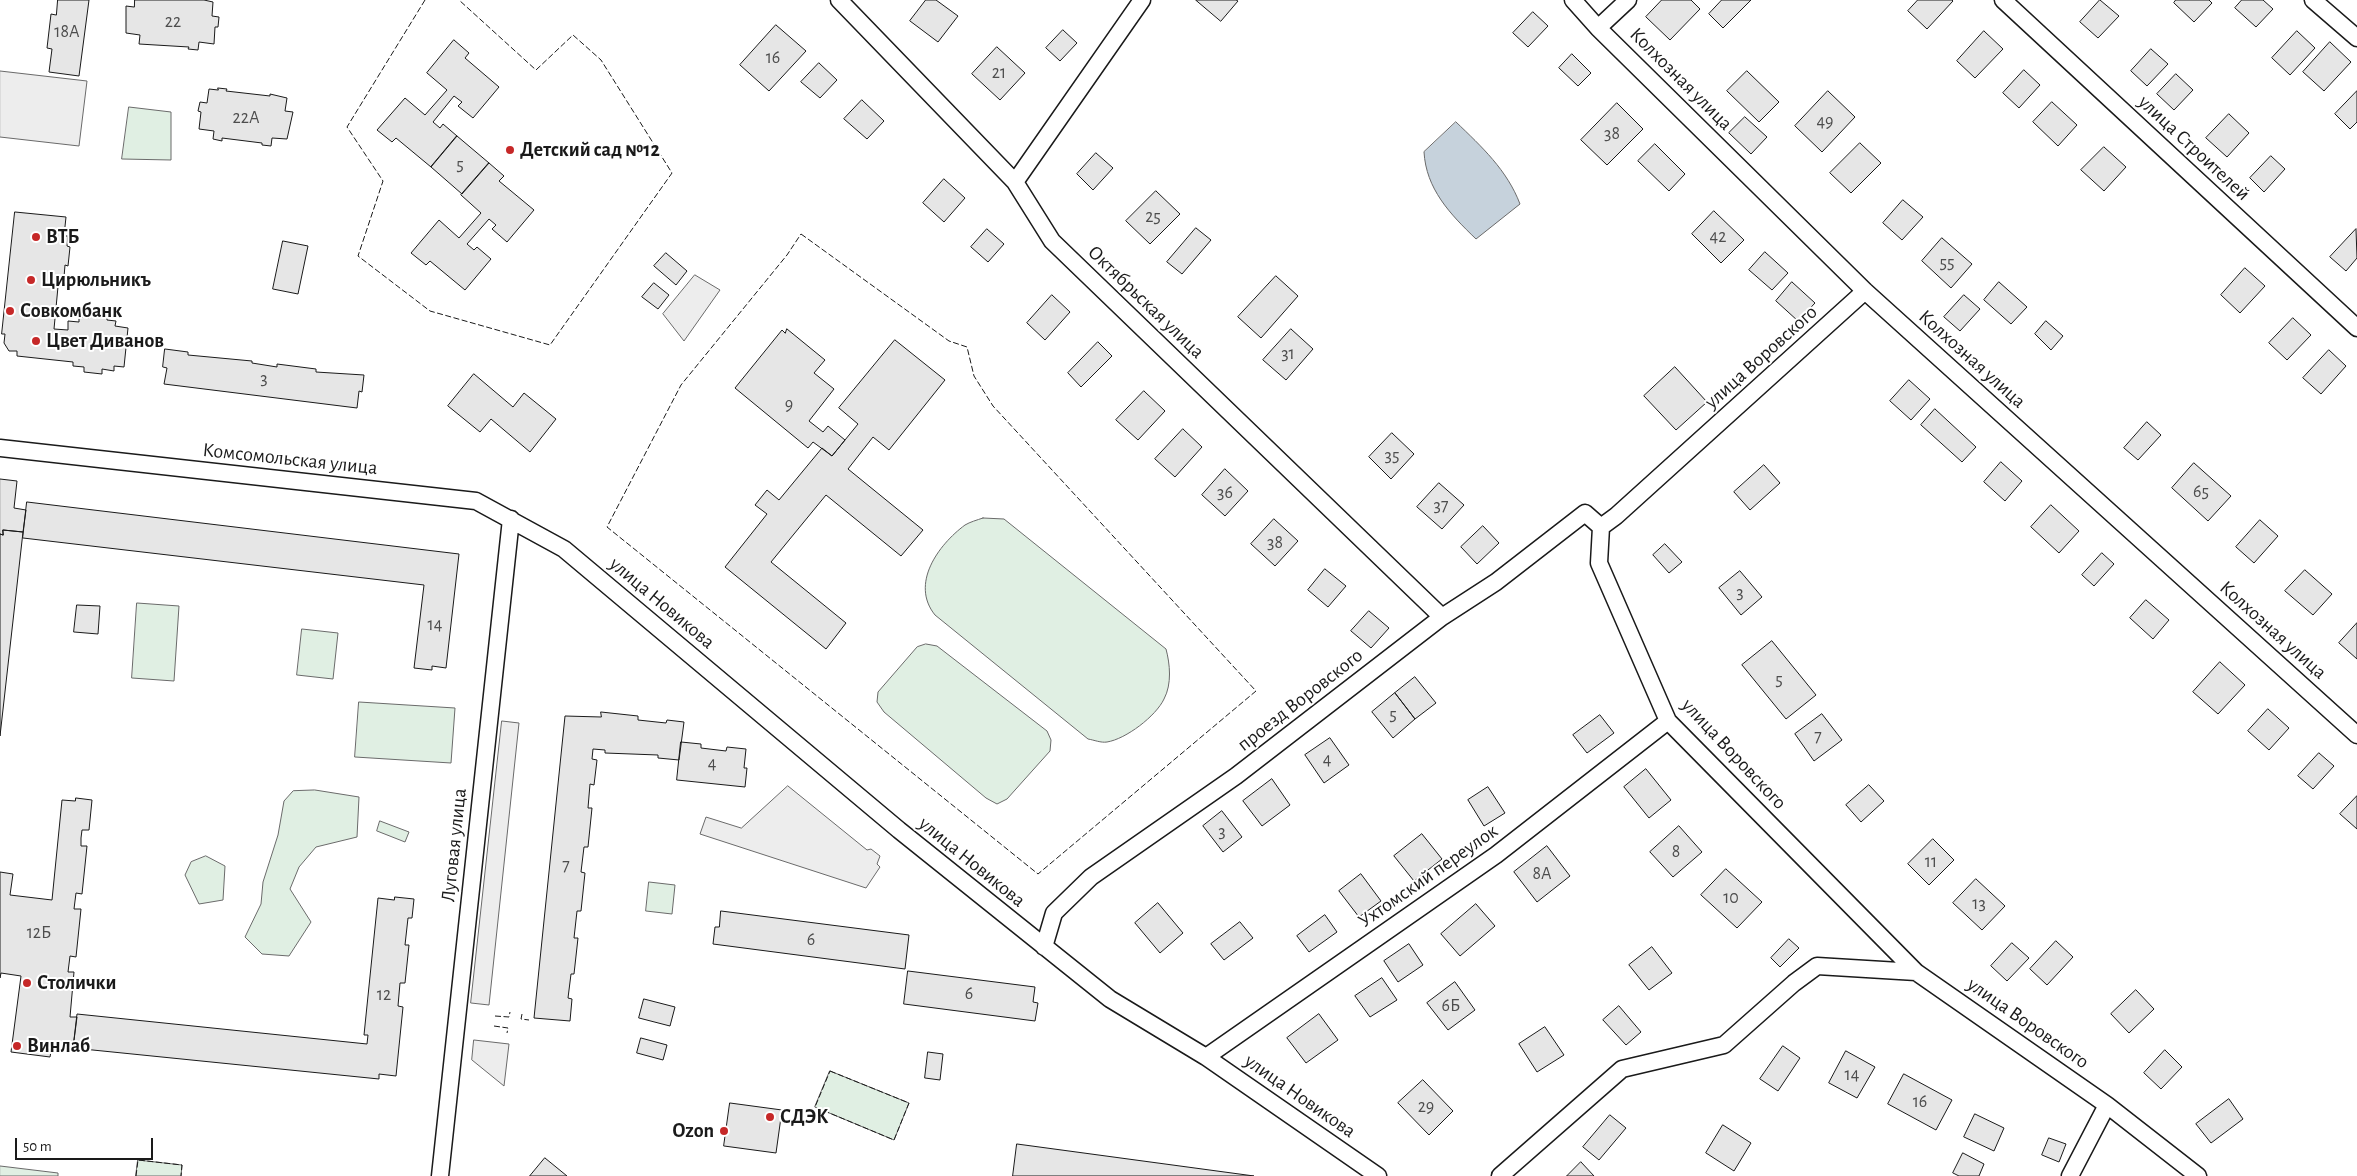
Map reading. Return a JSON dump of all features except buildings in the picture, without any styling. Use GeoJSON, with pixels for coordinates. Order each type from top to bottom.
{"type":"FeatureCollection","features":[{"type":"Feature","properties":{"kind":"street","name":"Октябрьская улица"},"geometry":{"type":"LineString","coordinates":[[840,0],[1015,182],[1052,241],[1442,617]]}},
{"type":"Feature","properties":{"kind":"street"},"geometry":{"type":"LineString","coordinates":[[1015,182],[1142,0]]}},
{"type":"Feature","properties":{"kind":"street","name":"Колхозная улица"},"geometry":{"type":"LineString","coordinates":[[1573,0],[1598,28],[1865,291],[2357,735]]}},
{"type":"Feature","properties":{"kind":"street"},"geometry":{"type":"LineString","coordinates":[[1598,28],[1628,0]]}},
{"type":"Feature","properties":{"kind":"street","name":"улица Строителей"},"geometry":{"type":"LineString","coordinates":[[2003,0],[2357,328]]}},
{"type":"Feature","properties":{"kind":"street"},"geometry":{"type":"LineString","coordinates":[[2313,0],[2357,38]]}},
{"type":"Feature","properties":{"kind":"street","name":"улица Воровского"},"geometry":{"type":"LineString","coordinates":[[1865,291],[1616,516],[1601,527],[1599,563],[1668,721],[1916,972],[2107,1105],[2198,1176]]}},
{"type":"Feature","properties":{"kind":"street","name":"Комсомольская улица"},"geometry":{"type":"LineString","coordinates":[[0,448],[476,501],[564,549]]}},
{"type":"Feature","properties":{"kind":"street","name":"проезд Воровского"},"geometry":{"type":"LineString","coordinates":[[1044,947],[1054,913],[1092,877],[1236,776],[1442,617],[1496,582],[1585,513],[1601,527]]}},
{"type":"Feature","properties":{"kind":"street","name":"Луговая улица"},"geometry":{"type":"LineString","coordinates":[[440,1176],[511,519]]}},
{"type":"Feature","properties":{"kind":"street","name":"улица Новикова"},"geometry":{"type":"LineString","coordinates":[[564,549],[899,830],[1110,999],[1206,1057],[1378,1176]]}},
{"type":"Feature","properties":{"kind":"street","name":"Ухтомский переулок"},"geometry":{"type":"LineString","coordinates":[[1206,1057],[1496,856],[1668,721]]}},
{"type":"Feature","properties":{"kind":"street"},"geometry":{"type":"LineString","coordinates":[[1500,1176],[1622,1069],[1724,1045],[1794,983],[1818,966],[1916,972]]}},
{"type":"Feature","properties":{"kind":"street"},"geometry":{"type":"LineString","coordinates":[[2070,1176],[2107,1105]]}},
{"type":"Feature","properties":{"kind":"green space"},"geometry":{"type":"Polygon","coordinates":[[[129,107],[171,112],[171,160],[122,159],[129,107]]]}},
{"type":"Feature","properties":{"kind":"green space"},"geometry":{"type":"Polygon","coordinates":[[[983,518],[1004,519],[1166,649],[1170,674],[1167,693],[1160,706],[1140,726],[1115,740],[1107,742],[1088,739],[935,615],[928,603],[925,591],[926,578],[930,566],[945,543],[955,533],[967,524],[983,518]]]}},
{"type":"Feature","properties":{"kind":"green space"},"geometry":{"type":"Polygon","coordinates":[[[137,603],[179,606],[174,681],[132,678],[137,603]]]}},
{"type":"Feature","properties":{"kind":"green space"},"geometry":{"type":"Polygon","coordinates":[[[302,629],[338,633],[333,679],[297,675],[302,629]]]}},
{"type":"Feature","properties":{"kind":"green space"},"geometry":{"type":"Polygon","coordinates":[[[926,644],[937,646],[1047,731],[1051,740],[1050,751],[1007,799],[997,804],[986,798],[884,712],[877,702],[878,692],[917,647],[926,644]]]}},
{"type":"Feature","properties":{"kind":"green space"},"geometry":{"type":"Polygon","coordinates":[[[359,702],[455,708],[451,763],[355,757],[359,702]]]}},
{"type":"Feature","properties":{"kind":"green space"},"geometry":{"type":"Polygon","coordinates":[[[315,790],[359,797],[357,837],[316,847],[299,867],[290,889],[311,922],[289,956],[262,954],[245,937],[261,904],[263,882],[278,835],[284,801],[293,791],[315,790]]]}},
{"type":"Feature","properties":{"kind":"green space"},"geometry":{"type":"Polygon","coordinates":[[[380,821],[409,832],[405,842],[377,831],[380,821]]]}},
{"type":"Feature","properties":{"kind":"green space"},"geometry":{"type":"Polygon","coordinates":[[[206,856],[225,866],[223,900],[199,904],[185,875],[191,862],[206,856]]]}},
{"type":"Feature","properties":{"kind":"green space"},"geometry":{"type":"Polygon","coordinates":[[[649,882],[675,885],[672,914],[646,911],[649,882]]]}},
{"type":"Feature","properties":{"kind":"green space"},"geometry":{"type":"Polygon","coordinates":[[[830,1071],[909,1103],[894,1140],[815,1107],[830,1071]]]}},
{"type":"Feature","properties":{"kind":"green space"},"geometry":{"type":"Polygon","coordinates":[[[138,1160],[182,1165],[181,1176],[136,1176],[138,1160]]]}},
{"type":"Feature","properties":{"kind":"green space"},"geometry":{"type":"Polygon","coordinates":[[[0,1166],[58,1173],[58,1176],[0,1176],[0,1166]]]}},
{"type":"Feature","properties":{"kind":"shaded area"},"geometry":{"type":"Polygon","coordinates":[[[0,71],[87,81],[79,146],[0,137],[0,71]]]}},
{"type":"Feature","properties":{"kind":"shaded area"},"geometry":{"type":"Polygon","coordinates":[[[1456,122],[1501,170],[1520,204],[1476,239],[1441,200],[1429,178],[1426,165],[1424,152],[1456,122]]]}},
{"type":"Feature","properties":{"kind":"shaded area"},"geometry":{"type":"Polygon","coordinates":[[[695,275],[720,290],[684,341],[663,314],[695,275]]]}},
{"type":"Feature","properties":{"kind":"shaded area"},"geometry":{"type":"Polygon","coordinates":[[[502,721],[519,723],[489,1005],[471,1003],[502,721]]]}},
{"type":"Feature","properties":{"kind":"shaded area"},"geometry":{"type":"Polygon","coordinates":[[[788,786],[867,850],[871,849],[880,856],[877,864],[880,867],[866,888],[700,834],[706,817],[741,828],[788,786]]]}},
{"type":"Feature","properties":{"kind":"shaded area"},"geometry":{"type":"Polygon","coordinates":[[[474,1040],[509,1044],[504,1086],[472,1060],[474,1040]]]}},
{"type":"Feature","properties":{"kind":"fence"},"geometry":{"type":"LineString","coordinates":[[425,0],[347,127],[383,181],[358,256],[430,311],[550,345],[672,173],[601,60],[573,35],[536,70],[459,0]]}},
{"type":"Feature","properties":{"kind":"fence"},"geometry":{"type":"LineString","coordinates":[[801,234],[949,341],[967,347],[974,376],[993,406],[1256,691],[1038,874],[607,527],[681,385],[787,255],[801,234]]}},
{"type":"Feature","properties":{"kind":"fence"},"geometry":{"type":"LineString","coordinates":[[495,1016],[509,1017],[510,1012]]}},
{"type":"Feature","properties":{"kind":"fence"},"geometry":{"type":"LineString","coordinates":[[522,1014],[521,1019],[529,1020]]}},
{"type":"Feature","properties":{"kind":"fence"},"geometry":{"type":"LineString","coordinates":[[494,1026],[508,1028],[507,1033]]}},
{"type":"Feature","properties":{"kind":"fence"},"geometry":{"type":"LineString","coordinates":[[830,1071],[909,1103],[894,1140],[815,1107],[830,1071]]}},
{"type":"Feature","properties":{"kind":"fence"},"geometry":{"type":"LineString","coordinates":[[136,1176],[138,1160],[182,1165],[181,1176]]}},
{"type":"Feature","properties":{"kind":"place","name":"Детский сад №12"},"geometry":{"type":"Point","coordinates":[510,150]}},
{"type":"Feature","properties":{"kind":"place","name":"ВТБ"},"geometry":{"type":"Point","coordinates":[36,237]}},
{"type":"Feature","properties":{"kind":"place","name":"Цирюльникъ"},"geometry":{"type":"Point","coordinates":[31,280]}},
{"type":"Feature","properties":{"kind":"place","name":"Совкомбанк"},"geometry":{"type":"Point","coordinates":[10,311]}},
{"type":"Feature","properties":{"kind":"place","name":"Цвет Диванов"},"geometry":{"type":"Point","coordinates":[36,341]}},
{"type":"Feature","properties":{"kind":"place","name":"Столички"},"geometry":{"type":"Point","coordinates":[27,983]}},
{"type":"Feature","properties":{"kind":"place","name":"Винлаб"},"geometry":{"type":"Point","coordinates":[17,1046]}},
{"type":"Feature","properties":{"kind":"place","name":"СДЭК"},"geometry":{"type":"Point","coordinates":[770,1117]}},
{"type":"Feature","properties":{"kind":"place","name":"Ozon"},"geometry":{"type":"Point","coordinates":[724,1131]}}]}
